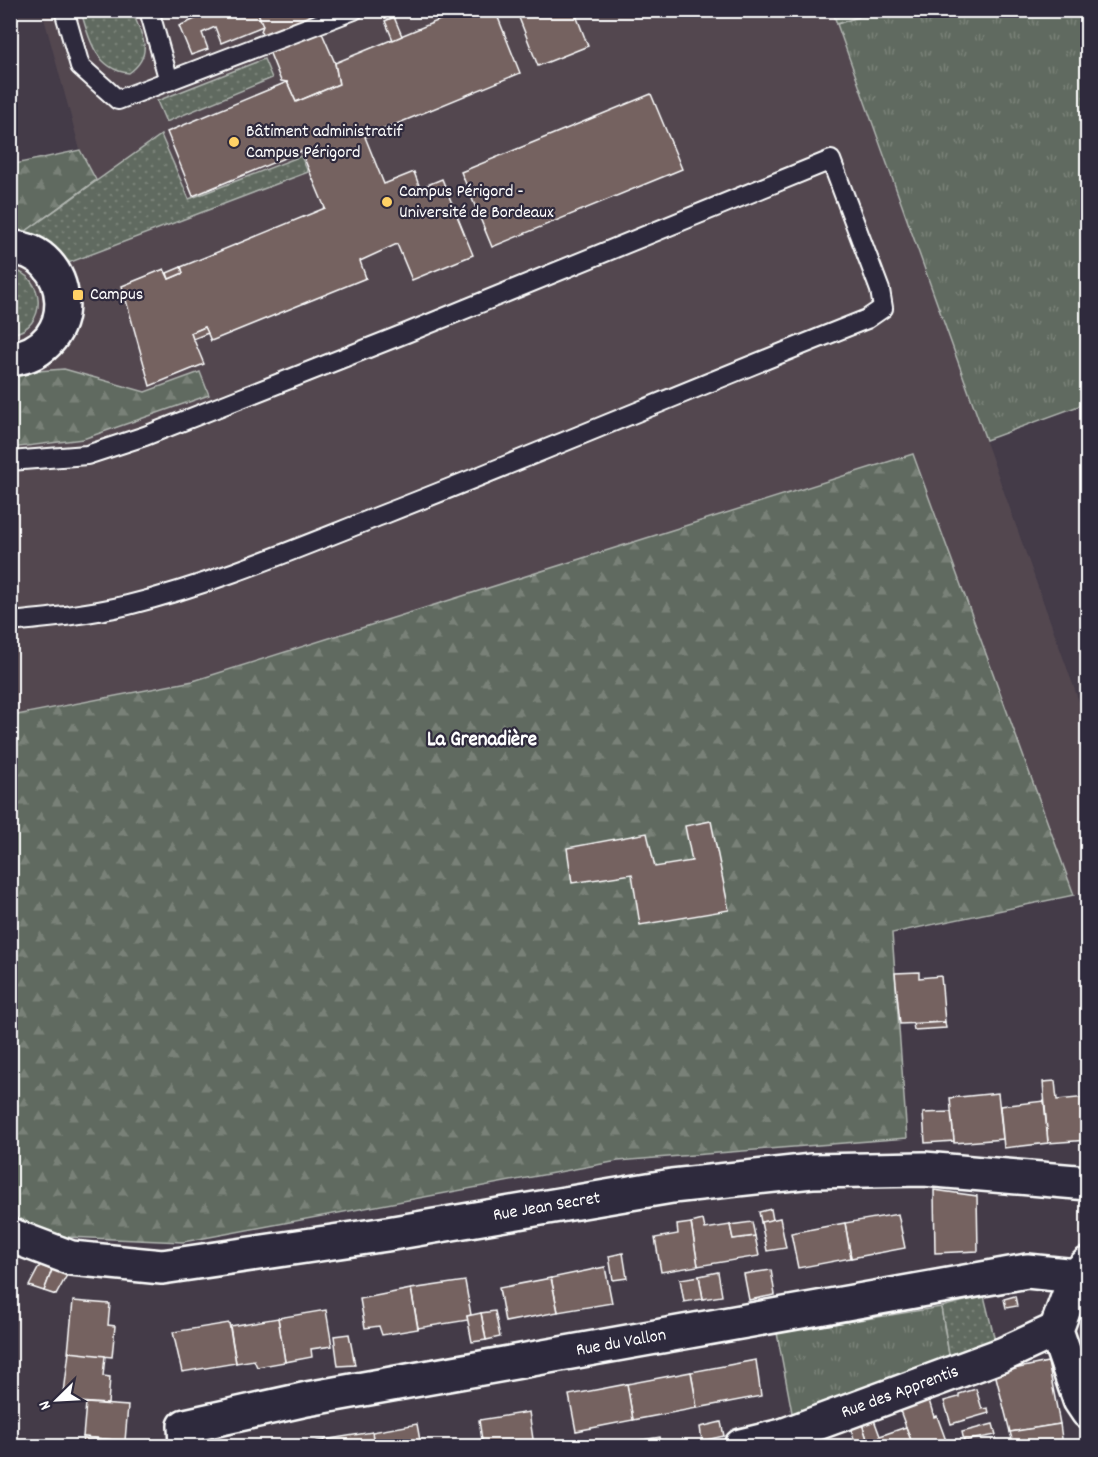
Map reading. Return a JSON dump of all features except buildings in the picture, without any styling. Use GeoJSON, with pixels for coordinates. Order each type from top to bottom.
{"type":"FeatureCollection","features":[{"type":"Feature","properties":{"kind":"street"},"geometry":{"type":"LineString","coordinates":[[10,248],[32,253],[46,263],[57,278],[63,296],[62,316],[54,334],[41,348],[23,357],[10,359]]}},
{"type":"Feature","properties":{"kind":"street","name":"Rue Jean Secret"},"geometry":{"type":"LineString","coordinates":[[10,1235],[71,1257],[162,1267],[387,1234],[672,1186],[812,1171],[924,1169],[1088,1183]]}},
{"type":"Feature","properties":{"kind":"street"},"geometry":{"type":"LineString","coordinates":[[1082,1270],[1056,1330],[1080,1400],[1088,1412]]}},
{"type":"Feature","properties":{"kind":"street","name":"Rue du Vallon"},"geometry":{"type":"LineString","coordinates":[[186,1446],[185,1426],[307,1399],[1027,1271],[1082,1270]]}},
{"type":"Feature","properties":{"kind":"street","name":"Rue des Apprentis"},"geometry":{"type":"LineString","coordinates":[[741,1446],[782,1436],[1004,1354],[1056,1330]]}},
{"type":"Feature","properties":{"kind":"lane"},"geometry":{"type":"LineString","coordinates":[[64,10],[80,66],[118,100],[354,10]]}},
{"type":"Feature","properties":{"kind":"lane"},"geometry":{"type":"LineString","coordinates":[[149,10],[169,81]]}},
{"type":"Feature","properties":{"kind":"lane"},"geometry":{"type":"LineString","coordinates":[[10,461],[87,455],[144,436],[410,332],[831,160],[880,290],[883,308],[867,320],[470,481],[276,556],[196,585],[127,605],[40,619],[10,621]]}},
{"type":"Feature","properties":{"kind":"shaded area"},"geometry":{"type":"Polygon","coordinates":[[[42,11],[832,11],[1087,724],[1087,893],[1074,895],[913,454],[193,681],[11,716],[10,165],[80,150],[42,11]]]}},
{"type":"Feature","properties":{"kind":"green space"},"geometry":{"type":"Polygon","coordinates":[[[832,10],[876,10],[876,11],[837,24],[832,10]]]}},
{"type":"Feature","properties":{"kind":"green space"},"geometry":{"type":"Polygon","coordinates":[[[876,10],[1087,11],[1087,403],[986,440],[837,24],[876,10]]]}},
{"type":"Feature","properties":{"kind":"green space"},"geometry":{"type":"Polygon","coordinates":[[[81,11],[132,11],[144,44],[142,59],[137,66],[129,73],[118,71],[101,59],[95,51],[81,11]]]}},
{"type":"Feature","properties":{"kind":"green space"},"geometry":{"type":"Polygon","coordinates":[[[264,59],[272,78],[166,122],[157,101],[264,59]]]}},
{"type":"Feature","properties":{"kind":"green space"},"geometry":{"type":"Polygon","coordinates":[[[161,135],[189,199],[301,156],[308,172],[63,265],[22,234],[161,135]]]}},
{"type":"Feature","properties":{"kind":"green space"},"geometry":{"type":"Polygon","coordinates":[[[80,150],[96,180],[22,234],[11,233],[10,165],[80,150]]]}},
{"type":"Feature","properties":{"kind":"green space"},"geometry":{"type":"Polygon","coordinates":[[[10,269],[22,273],[31,281],[38,302],[37,313],[32,323],[23,330],[11,334],[10,269]]]}},
{"type":"Feature","properties":{"kind":"green space"},"geometry":{"type":"Polygon","coordinates":[[[64,369],[145,392],[200,372],[209,395],[83,439],[11,448],[11,373],[64,369]]]}},
{"type":"Feature","properties":{"kind":"green space"},"geometry":{"type":"Polygon","coordinates":[[[913,454],[1074,895],[892,933],[907,1138],[618,1161],[183,1242],[67,1237],[11,1220],[11,716],[193,681],[913,454]]]}},
{"type":"Feature","properties":{"kind":"green space"},"geometry":{"type":"Polygon","coordinates":[[[984,1296],[996,1345],[950,1360],[941,1307],[984,1296]]]}},
{"type":"Feature","properties":{"kind":"green space"},"geometry":{"type":"Polygon","coordinates":[[[941,1307],[950,1360],[793,1418],[777,1333],[941,1307]]]}},
{"type":"Feature","properties":{"kind":"place","name":"Bâtiment administratif Campus Périgord"},"geometry":{"type":"Point","coordinates":[234,142]}},
{"type":"Feature","properties":{"kind":"place","name":"Campus Périgord - Université de Bordeaux"},"geometry":{"type":"Point","coordinates":[387,202]}},
{"type":"Feature","properties":{"kind":"place","name":"Campus"},"geometry":{"type":"Point","coordinates":[78,295]}},
{"type":"Feature","properties":{"kind":"district","name":"La Grenadière"},"geometry":{"type":"Point","coordinates":[482,741]}}]}
